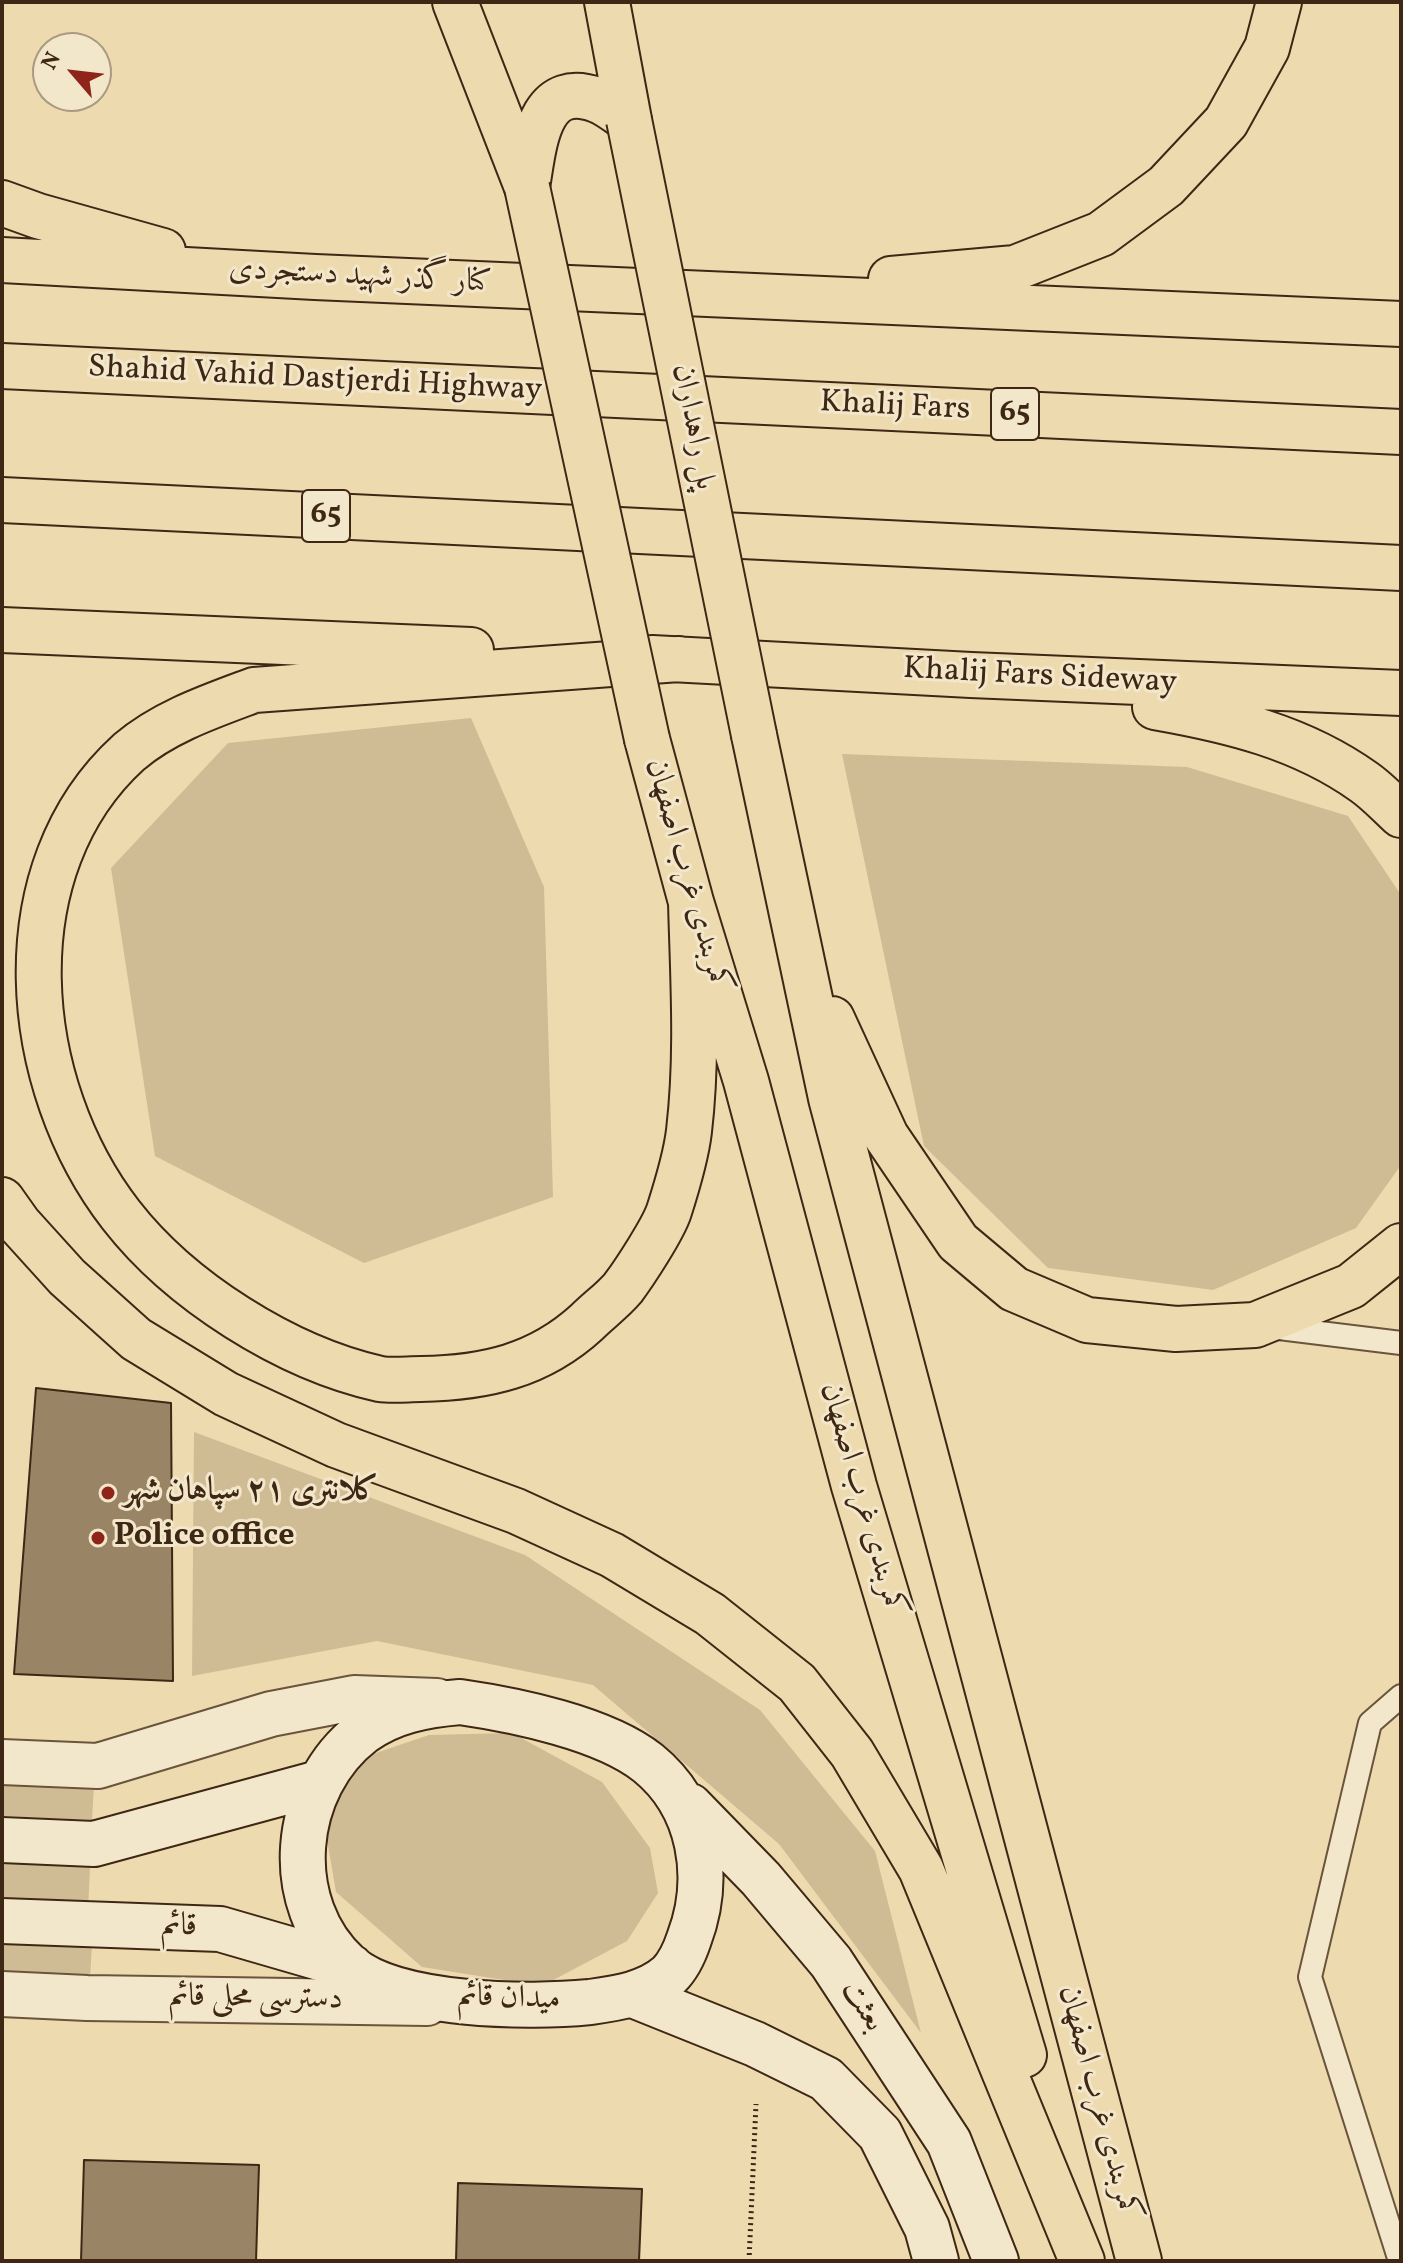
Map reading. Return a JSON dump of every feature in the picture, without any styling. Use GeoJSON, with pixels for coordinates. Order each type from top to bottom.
{"type":"FeatureCollection","features":[{"type":"Feature","properties":{"kind":"highway"},"geometry":{"type":"LineString","coordinates":[[455,2],[527,187]]}},
{"type":"Feature","properties":{"kind":"highway","name":"پل راهداران"},"geometry":{"type":"LineString","coordinates":[[607,2],[754,735]]}},
{"type":"Feature","properties":{"kind":"highway"},"geometry":{"type":"LineString","coordinates":[[718,294],[1015,268],[1101,234],[1166,186],[1226,122],[1267,48],[1279,2]]}},
{"type":"Feature","properties":{"kind":"highway"},"geometry":{"type":"LineString","coordinates":[[527,187],[537,129],[546,109],[561,99],[580,95],[599,100],[629,120]]}},
{"type":"Feature","properties":{"kind":"highway","name":"کمربندی غرب اصفهان"},"geometry":{"type":"LineString","coordinates":[[527,187],[647,739],[691,902],[746,1081],[854,1486],[991,1941],[1083,2261]]}},
{"type":"Feature","properties":{"kind":"highway"},"geometry":{"type":"LineString","coordinates":[[2,203],[38,216],[246,273]]}},
{"type":"Feature","properties":{"kind":"highway","name":"کنار گذر شهید دستجردی"},"geometry":{"type":"LineString","coordinates":[[2,260],[718,294]]}},
{"type":"Feature","properties":{"kind":"highway"},"geometry":{"type":"LineString","coordinates":[[718,294],[1401,324]]}},
{"type":"Feature","properties":{"kind":"highway","name":"Shahid Vahid Dastjerdi Highway"},"geometry":{"type":"LineString","coordinates":[[2,366],[629,396]]}},
{"type":"Feature","properties":{"kind":"highway","name":"Khalij Fars"},"geometry":{"type":"LineString","coordinates":[[629,396],[1401,432]]}},
{"type":"Feature","properties":{"kind":"highway","name":"65"},"geometry":{"type":"LineString","coordinates":[[2,500],[1401,568]]}},
{"type":"Feature","properties":{"kind":"highway"},"geometry":{"type":"LineString","coordinates":[[2,630],[679,659]]}},
{"type":"Feature","properties":{"kind":"highway"},"geometry":{"type":"LineString","coordinates":[[679,659],[254,690],[189,715],[132,750],[93,788],[63,841],[45,897],[36,949],[41,1027],[55,1089],[86,1160],[121,1215],[173,1272],[249,1324],[312,1357],[384,1380],[452,1379],[512,1368],[564,1343],[622,1289],[667,1216],[689,1134],[694,1024],[691,902]]}},
{"type":"Feature","properties":{"kind":"highway","name":"Khalij Fars Sideway"},"geometry":{"type":"LineString","coordinates":[[679,659],[1401,693]]}},
{"type":"Feature","properties":{"kind":"highway"},"geometry":{"type":"LineString","coordinates":[[971,675],[1220,718],[1292,741],[1364,782],[1401,815]]}},
{"type":"Feature","properties":{"kind":"highway","name":"کمربندی غرب اصفهان"},"geometry":{"type":"LineString","coordinates":[[754,735],[831,1098],[1139,2261]]}},
{"type":"Feature","properties":{"kind":"highway"},"geometry":{"type":"LineString","coordinates":[[799,946],[886,1136],[958,1242],[1014,1289],[1087,1320],[1176,1329],[1255,1325],[1351,1286],[1401,1246]]}},
{"type":"Feature","properties":{"kind":"highway"},"geometry":{"type":"LineString","coordinates":[[2,1200],[19,1224],[67,1277],[136,1339],[226,1394],[336,1445],[516,1511],[612,1555],[710,1614],[797,1683],[852,1753],[921,1869],[1083,2261]]}},
{"type":"Feature","properties":{"kind":"main road"},"geometry":{"type":"LineString","coordinates":[[479,2],[485,79]]}},
{"type":"Feature","properties":{"kind":"main road"},"geometry":{"type":"LineString","coordinates":[[2,1762],[98,1766],[271,1714],[354,1698],[460,1702]]}},
{"type":"Feature","properties":{"kind":"main road","name":"میدان قائم"},"geometry":{"type":"LineString","coordinates":[[460,1702],[492,1707],[591,1733],[621,1745],[649,1764],[672,1789],[689,1819],[700,1851],[702,1885],[697,1919],[685,1951],[670,1974],[633,1995],[589,2002],[510,2004],[417,1996],[383,1985],[351,1967],[331,1946],[314,1916],[304,1883],[302,1850],[305,1827],[319,1783],[339,1756],[373,1726],[393,1715],[426,1705],[460,1702]]}},
{"type":"Feature","properties":{"kind":"main road"},"geometry":{"type":"LineString","coordinates":[[2,1840],[94,1844],[319,1783]]}},
{"type":"Feature","properties":{"kind":"main road","name":"بعثت"},"geometry":{"type":"LineString","coordinates":[[672,1789],[761,1879],[831,1962],[949,2142],[996,2261]]}},
{"type":"Feature","properties":{"kind":"main road","name":"قائم"},"geometry":{"type":"LineString","coordinates":[[7,1923],[220,1929],[351,1967]]}},
{"type":"Feature","properties":{"kind":"main road","name":"دسترسی محلی قائم"},"geometry":{"type":"LineString","coordinates":[[2,1994],[510,2004]]}},
{"type":"Feature","properties":{"kind":"main road"},"geometry":{"type":"LineString","coordinates":[[633,1995],[755,2044],[826,2079],[880,2134],[927,2228],[936,2261]]}},
{"type":"Feature","properties":{"kind":"lane"},"geometry":{"type":"LineString","coordinates":[[1255,1325],[1401,1343]]}},
{"type":"Feature","properties":{"kind":"lane"},"geometry":{"type":"LineString","coordinates":[[1400,2261],[1310,1977],[1370,1723],[1401,1696]]}},
{"type":"Feature","properties":{"kind":"path"},"geometry":{"type":"LineString","coordinates":[[749,2261],[756,2104]]}},
{"type":"Feature","properties":{"kind":"shaded area"},"geometry":{"type":"Polygon","coordinates":[[[471,718],[544,887],[553,1197],[364,1263],[155,1156],[111,868],[228,743],[471,718]]]}},
{"type":"Feature","properties":{"kind":"shaded area"},"geometry":{"type":"Polygon","coordinates":[[[842,754],[1187,767],[1348,816],[1401,895],[1401,1165],[1356,1228],[1213,1290],[1048,1268],[924,1146],[842,754]]]}},
{"type":"Feature","properties":{"kind":"shaded area"},"geometry":{"type":"Polygon","coordinates":[[[194,1432],[525,1555],[760,1710],[875,1851],[921,2033],[779,1844],[593,1685],[377,1641],[192,1676],[194,1432]]]}},
{"type":"Feature","properties":{"kind":"shaded area"},"geometry":{"type":"Polygon","coordinates":[[[512,1733],[602,1782],[650,1848],[658,1893],[627,1941],[542,1986],[422,1967],[336,1892],[323,1816],[358,1759],[429,1735],[512,1733]]]}},
{"type":"Feature","properties":{"kind":"shaded area"},"geometry":{"type":"Polygon","coordinates":[[[2,1781],[94,1785],[92,1820],[2,1816],[2,1781]]]}},
{"type":"Feature","properties":{"kind":"shaded area"},"geometry":{"type":"Polygon","coordinates":[[[2,1863],[90,1867],[88,1911],[2,1907],[2,1863]]]}},
{"type":"Feature","properties":{"kind":"shaded area"},"geometry":{"type":"Polygon","coordinates":[[[2,1942],[92,1944],[90,1979],[2,1975],[2,1942]]]}},
{"type":"Feature","properties":{"kind":"building","name":"Police office"},"geometry":{"type":"Polygon","coordinates":[[[36,1388],[171,1403],[173,1681],[14,1674],[36,1388]]]}},
{"type":"Feature","properties":{"kind":"building"},"geometry":{"type":"Polygon","coordinates":[[[84,2160],[259,2165],[256,2261],[81,2261],[84,2160]]]}},
{"type":"Feature","properties":{"kind":"building"},"geometry":{"type":"Polygon","coordinates":[[[458,2183],[642,2189],[639,2261],[456,2261],[458,2183]]]}},
{"type":"Feature","properties":{"kind":"place","name":"کلانتری ۲۱ سپاهان شهر"},"geometry":{"type":"Point","coordinates":[108,1493]}},
{"type":"Feature","properties":{"kind":"place","name":"Police office"},"geometry":{"type":"Point","coordinates":[98,1538]}}]}
